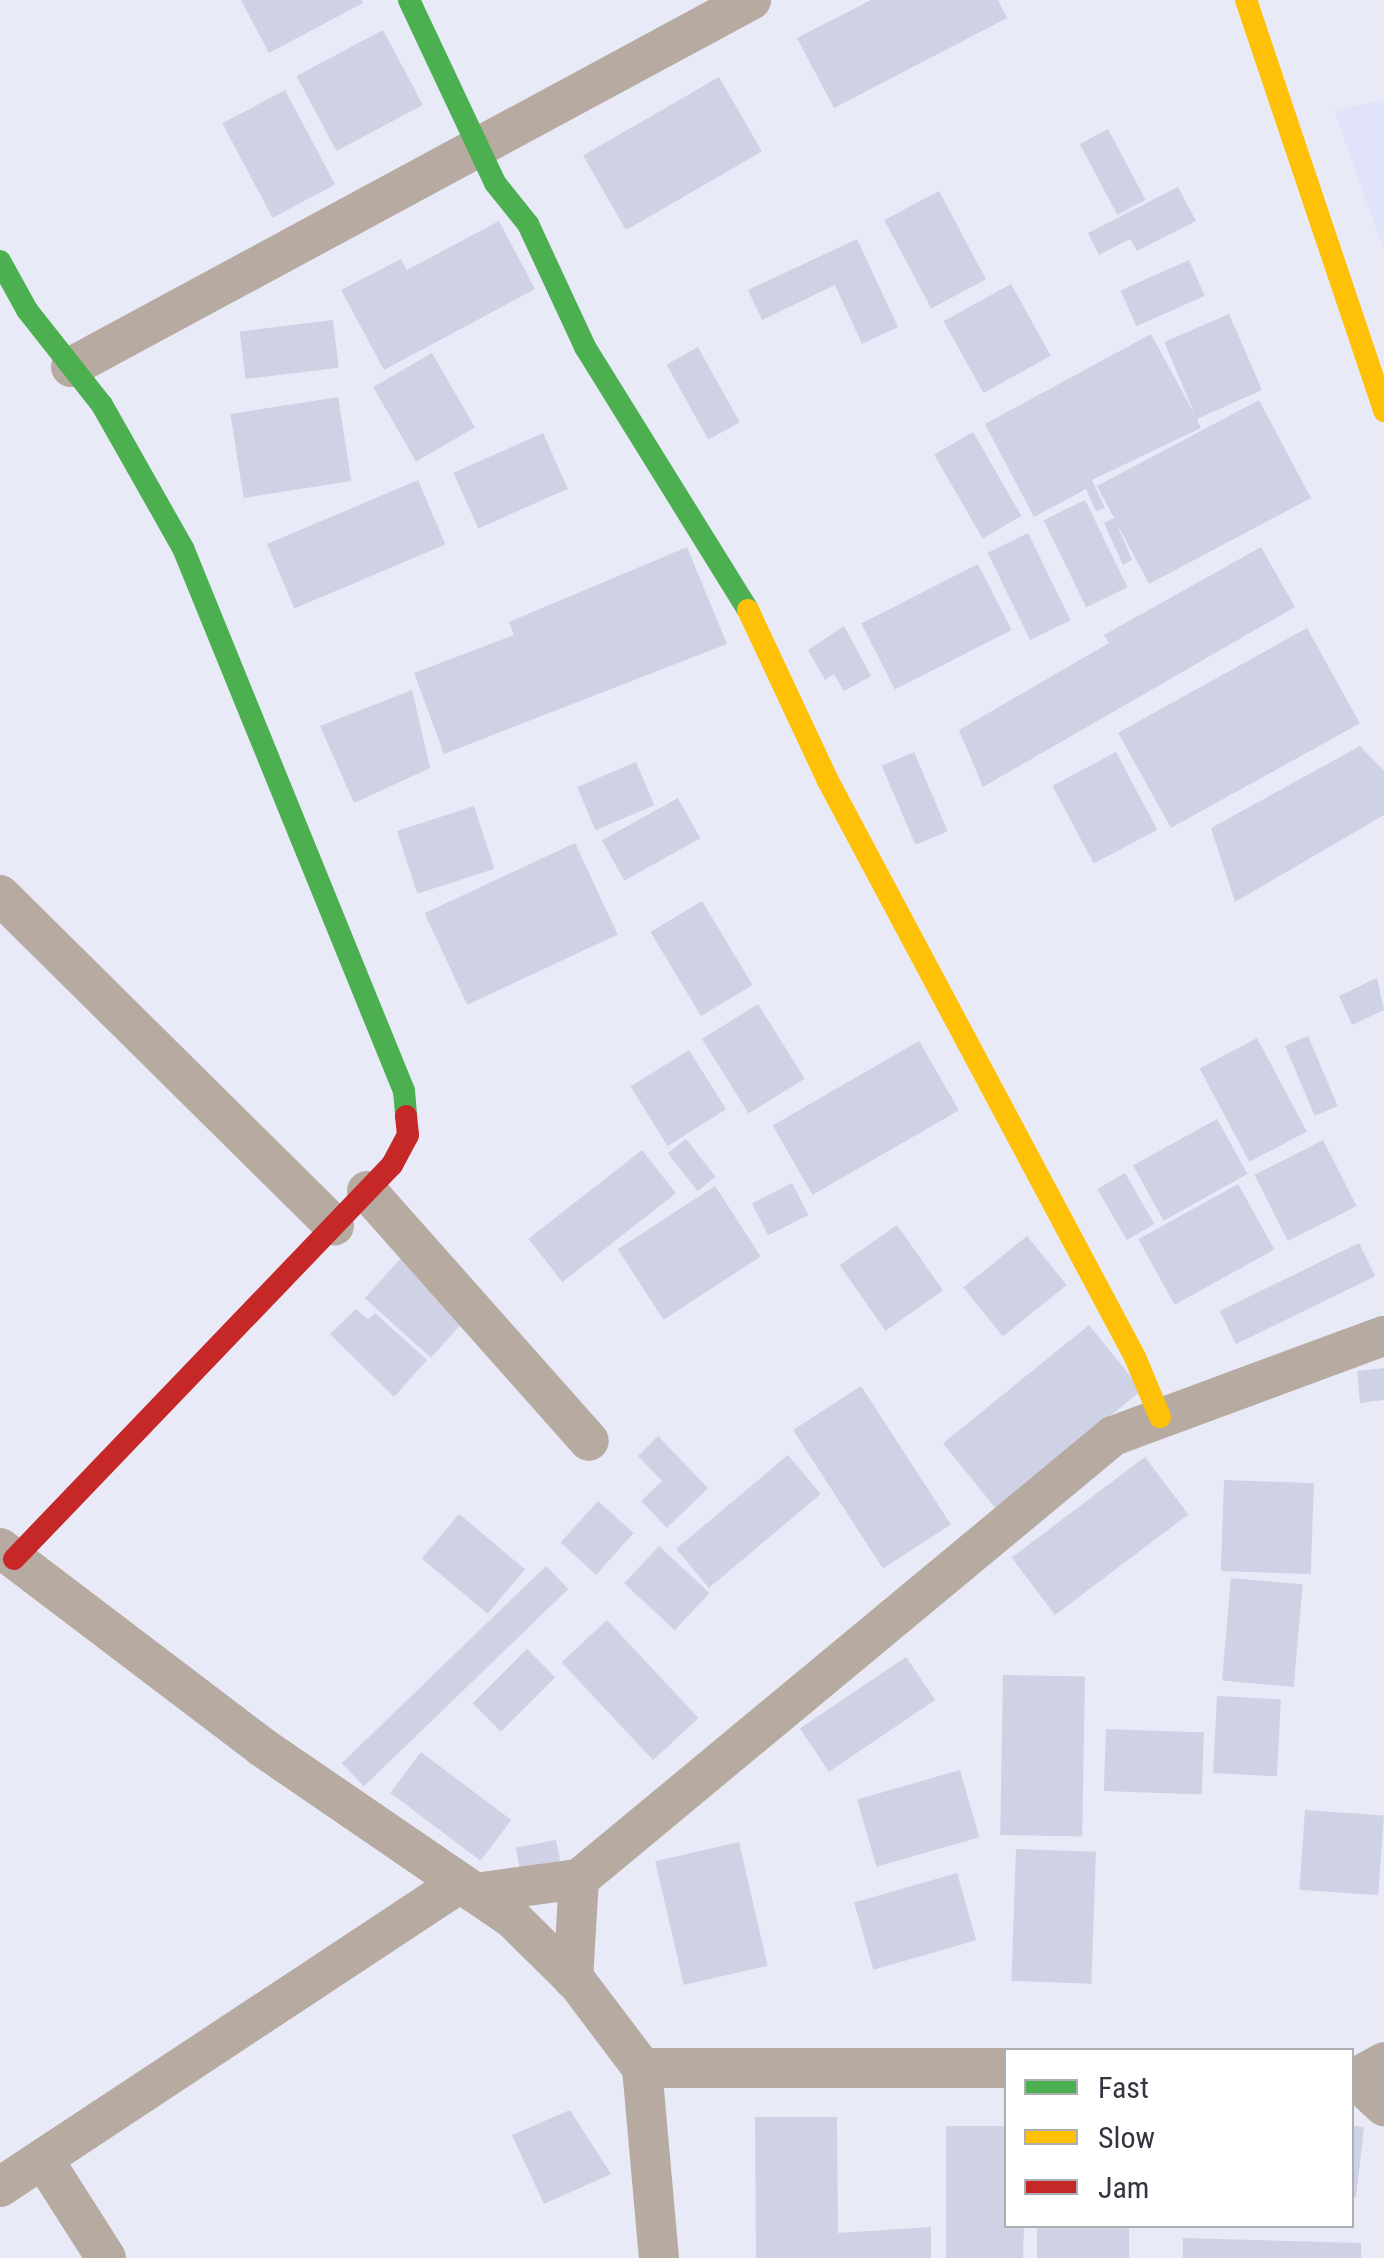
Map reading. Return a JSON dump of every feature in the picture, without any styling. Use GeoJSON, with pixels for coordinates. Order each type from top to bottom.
{"type":"FeatureCollection","features":[{"type":"Feature","properties":{"kind":"street"},"geometry":{"type":"LineString","coordinates":[[409,0],[480,151],[528,224],[628,421],[762,633],[827,779],[1135,1357],[1160,1418]]}},
{"type":"Feature","properties":{"kind":"street"},"geometry":{"type":"LineString","coordinates":[[71,366],[480,151],[750,0]]}},
{"type":"Feature","properties":{"kind":"street"},"geometry":{"type":"LineString","coordinates":[[1246,0],[1384,411]]}},
{"type":"Feature","properties":{"kind":"street"},"geometry":{"type":"LineString","coordinates":[[0,261],[102,405],[183,548],[404,1091],[408,1135],[392,1165],[334,1226],[7,1554],[262,1747],[512,1918],[573,1979],[642,2068],[659,2258]]}},
{"type":"Feature","properties":{"kind":"street"},"geometry":{"type":"LineString","coordinates":[[0,895],[334,1226]]}},
{"type":"Feature","properties":{"kind":"street"},"geometry":{"type":"LineString","coordinates":[[367,1191],[589,1440]]}},
{"type":"Feature","properties":{"kind":"street"},"geometry":{"type":"LineString","coordinates":[[0,2186],[468,1888],[579,1879],[1114,1436],[1384,1336]]}},
{"type":"Feature","properties":{"kind":"street"},"geometry":{"type":"LineString","coordinates":[[573,1979],[579,1879]]}},
{"type":"Feature","properties":{"kind":"street"},"geometry":{"type":"LineString","coordinates":[[642,2068],[1004,2068]]}},
{"type":"Feature","properties":{"kind":"street"},"geometry":{"type":"LineString","coordinates":[[44,2160],[106,2258]]}},
{"type":"Feature","properties":{"kind":"shaded area"},"geometry":{"type":"Polygon","coordinates":[[[1384,100],[1384,251],[1334,110],[1384,100]]]}},
{"type":"Feature","properties":{"kind":"building"},"geometry":{"type":"Polygon","coordinates":[[[241,0],[361,0],[363,3],[269,53],[241,0]]]}},
{"type":"Feature","properties":{"kind":"building"},"geometry":{"type":"Polygon","coordinates":[[[871,0],[998,0],[1007,18],[834,108],[797,38],[871,0]]]}},
{"type":"Feature","properties":{"kind":"building"},"geometry":{"type":"Polygon","coordinates":[[[383,30],[423,105],[336,151],[296,76],[383,30]]]}},
{"type":"Feature","properties":{"kind":"building"},"geometry":{"type":"Polygon","coordinates":[[[719,77],[762,151],[626,230],[583,156],[719,77]]]}},
{"type":"Feature","properties":{"kind":"building"},"geometry":{"type":"Polygon","coordinates":[[[285,90],[335,184],[273,218],[222,123],[285,90]]]}},
{"type":"Feature","properties":{"kind":"building"},"geometry":{"type":"Polygon","coordinates":[[[1108,129],[1146,200],[1117,215],[1080,144],[1108,129]]]}},
{"type":"Feature","properties":{"kind":"building"},"geometry":{"type":"Polygon","coordinates":[[[1178,187],[1196,221],[1137,251],[1130,239],[1099,255],[1088,233],[1178,187]]]}},
{"type":"Feature","properties":{"kind":"building"},"geometry":{"type":"Polygon","coordinates":[[[939,191],[986,279],[931,308],[884,220],[939,191]]]}},
{"type":"Feature","properties":{"kind":"building"},"geometry":{"type":"Polygon","coordinates":[[[499,221],[535,289],[384,370],[341,290],[401,259],[407,270],[499,221]]]}},
{"type":"Feature","properties":{"kind":"building"},"geometry":{"type":"Polygon","coordinates":[[[857,239],[898,327],[862,344],[835,285],[762,320],[748,290],[857,239]]]}},
{"type":"Feature","properties":{"kind":"building"},"geometry":{"type":"Polygon","coordinates":[[[1189,260],[1205,296],[1136,326],[1120,291],[1189,260]]]}},
{"type":"Feature","properties":{"kind":"building"},"geometry":{"type":"Polygon","coordinates":[[[1011,284],[1051,356],[983,393],[944,321],[1011,284]]]}},
{"type":"Feature","properties":{"kind":"building"},"geometry":{"type":"Polygon","coordinates":[[[1229,314],[1262,390],[1197,419],[1201,428],[1092,480],[1105,508],[1096,511],[1086,489],[1034,517],[985,424],[1151,334],[1195,415],[1164,342],[1229,314]]]}},
{"type":"Feature","properties":{"kind":"building"},"geometry":{"type":"Polygon","coordinates":[[[333,320],[339,368],[246,379],[240,331],[333,320]]]}},
{"type":"Feature","properties":{"kind":"building"},"geometry":{"type":"Polygon","coordinates":[[[698,347],[740,422],[708,440],[667,364],[698,347]]]}},
{"type":"Feature","properties":{"kind":"building"},"geometry":{"type":"Polygon","coordinates":[[[432,353],[475,427],[416,461],[373,387],[432,353]]]}},
{"type":"Feature","properties":{"kind":"building"},"geometry":{"type":"Polygon","coordinates":[[[338,397],[351,481],[244,498],[230,414],[338,397]]]}},
{"type":"Feature","properties":{"kind":"building"},"geometry":{"type":"Polygon","coordinates":[[[1259,400],[1311,498],[1149,584],[1116,522],[1132,560],[1123,565],[1104,523],[1114,518],[1097,486],[1259,400]]]}},
{"type":"Feature","properties":{"kind":"building"},"geometry":{"type":"Polygon","coordinates":[[[973,432],[1022,516],[983,539],[934,454],[973,432]]]}},
{"type":"Feature","properties":{"kind":"building"},"geometry":{"type":"Polygon","coordinates":[[[543,433],[568,489],[478,529],[453,473],[543,433]]]}},
{"type":"Feature","properties":{"kind":"building"},"geometry":{"type":"Polygon","coordinates":[[[418,480],[445,544],[294,609],[267,544],[418,480]]]}},
{"type":"Feature","properties":{"kind":"building"},"geometry":{"type":"Polygon","coordinates":[[[1085,500],[1128,587],[1086,607],[1044,520],[1085,500]]]}},
{"type":"Feature","properties":{"kind":"building"},"geometry":{"type":"Polygon","coordinates":[[[1028,533],[1071,620],[1030,640],[988,553],[1028,533]]]}},
{"type":"Feature","properties":{"kind":"building"},"geometry":{"type":"Polygon","coordinates":[[[687,547],[727,644],[444,754],[414,673],[514,635],[509,622],[687,547]]]}},
{"type":"Feature","properties":{"kind":"building"},"geometry":{"type":"Polygon","coordinates":[[[1261,547],[1295,607],[983,787],[959,730],[1109,643],[1104,635],[1261,547]]]}},
{"type":"Feature","properties":{"kind":"building"},"geometry":{"type":"Polygon","coordinates":[[[978,564],[1012,630],[895,689],[861,623],[978,564]]]}},
{"type":"Feature","properties":{"kind":"building"},"geometry":{"type":"Polygon","coordinates":[[[844,626],[871,676],[844,691],[834,674],[825,680],[808,650],[844,626]]]}},
{"type":"Feature","properties":{"kind":"building"},"geometry":{"type":"Polygon","coordinates":[[[1307,628],[1360,723],[1171,828],[1118,733],[1307,628]]]}},
{"type":"Feature","properties":{"kind":"building"},"geometry":{"type":"Polygon","coordinates":[[[412,690],[430,768],[354,803],[320,726],[412,690]]]}},
{"type":"Feature","properties":{"kind":"building"},"geometry":{"type":"Polygon","coordinates":[[[1360,746],[1384,771],[1384,815],[1235,902],[1211,828],[1360,746]]]}},
{"type":"Feature","properties":{"kind":"building"},"geometry":{"type":"Polygon","coordinates":[[[914,752],[948,831],[915,845],[882,766],[914,752]]]}},
{"type":"Feature","properties":{"kind":"building"},"geometry":{"type":"Polygon","coordinates":[[[1116,752],[1157,830],[1094,864],[1052,786],[1116,752]]]}},
{"type":"Feature","properties":{"kind":"building"},"geometry":{"type":"Polygon","coordinates":[[[636,762],[654,805],[595,830],[577,787],[636,762]]]}},
{"type":"Feature","properties":{"kind":"building"},"geometry":{"type":"Polygon","coordinates":[[[678,798],[700,838],[624,880],[602,840],[678,798]]]}},
{"type":"Feature","properties":{"kind":"building"},"geometry":{"type":"Polygon","coordinates":[[[474,806],[494,869],[417,894],[397,831],[474,806]]]}},
{"type":"Feature","properties":{"kind":"building"},"geometry":{"type":"Polygon","coordinates":[[[575,843],[618,935],[467,1005],[425,913],[575,843]]]}},
{"type":"Feature","properties":{"kind":"building"},"geometry":{"type":"Polygon","coordinates":[[[702,901],[752,985],[701,1016],[651,932],[702,901]]]}},
{"type":"Feature","properties":{"kind":"building"},"geometry":{"type":"Polygon","coordinates":[[[1377,978],[1384,1010],[1352,1025],[1339,996],[1377,978]]]}},
{"type":"Feature","properties":{"kind":"building"},"geometry":{"type":"Polygon","coordinates":[[[758,1004],[805,1079],[749,1114],[702,1039],[758,1004]]]}},
{"type":"Feature","properties":{"kind":"building"},"geometry":{"type":"Polygon","coordinates":[[[1308,1036],[1338,1106],[1315,1116],[1285,1046],[1308,1036]]]}},
{"type":"Feature","properties":{"kind":"building"},"geometry":{"type":"Polygon","coordinates":[[[1257,1038],[1307,1132],[1249,1162],[1200,1069],[1257,1038]]]}},
{"type":"Feature","properties":{"kind":"building"},"geometry":{"type":"Polygon","coordinates":[[[919,1041],[959,1110],[813,1195],[773,1126],[919,1041]]]}},
{"type":"Feature","properties":{"kind":"building"},"geometry":{"type":"Polygon","coordinates":[[[689,1050],[726,1109],[668,1146],[630,1087],[689,1050]]]}},
{"type":"Feature","properties":{"kind":"building"},"geometry":{"type":"Polygon","coordinates":[[[1217,1119],[1248,1174],[1164,1221],[1133,1166],[1217,1119]]]}},
{"type":"Feature","properties":{"kind":"building"},"geometry":{"type":"Polygon","coordinates":[[[686,1139],[716,1177],[697,1191],[668,1153],[686,1139]]]}},
{"type":"Feature","properties":{"kind":"building"},"geometry":{"type":"Polygon","coordinates":[[[1323,1140],[1357,1206],[1288,1241],[1254,1175],[1323,1140]]]}},
{"type":"Feature","properties":{"kind":"building"},"geometry":{"type":"Polygon","coordinates":[[[642,1150],[676,1193],[562,1282],[529,1239],[642,1150]]]}},
{"type":"Feature","properties":{"kind":"building"},"geometry":{"type":"Polygon","coordinates":[[[1125,1173],[1154,1224],[1127,1240],[1097,1189],[1125,1173]]]}},
{"type":"Feature","properties":{"kind":"building"},"geometry":{"type":"Polygon","coordinates":[[[792,1183],[808,1215],[768,1236],[752,1203],[792,1183]]]}},
{"type":"Feature","properties":{"kind":"building"},"geometry":{"type":"Polygon","coordinates":[[[1238,1184],[1274,1250],[1175,1305],[1138,1239],[1238,1184]]]}},
{"type":"Feature","properties":{"kind":"building"},"geometry":{"type":"Polygon","coordinates":[[[715,1186],[761,1256],[663,1320],[618,1249],[715,1186]]]}},
{"type":"Feature","properties":{"kind":"building"},"geometry":{"type":"Polygon","coordinates":[[[897,1225],[943,1291],[886,1331],[840,1265],[897,1225]]]}},
{"type":"Feature","properties":{"kind":"building"},"geometry":{"type":"Polygon","coordinates":[[[1027,1236],[1067,1285],[1003,1337],[963,1288],[1027,1236]]]}},
{"type":"Feature","properties":{"kind":"building"},"geometry":{"type":"Polygon","coordinates":[[[1359,1243],[1375,1276],[1236,1344],[1220,1311],[1359,1243]]]}},
{"type":"Feature","properties":{"kind":"building"},"geometry":{"type":"Polygon","coordinates":[[[401,1258],[467,1318],[431,1358],[365,1298],[401,1258]]]}},
{"type":"Feature","properties":{"kind":"building"},"geometry":{"type":"Polygon","coordinates":[[[356,1309],[368,1319],[375,1313],[427,1360],[394,1397],[330,1334],[356,1309]]]}},
{"type":"Feature","properties":{"kind":"building"},"geometry":{"type":"Polygon","coordinates":[[[1089,1325],[1142,1390],[996,1509],[943,1443],[1089,1325]]]}},
{"type":"Feature","properties":{"kind":"building"},"geometry":{"type":"Polygon","coordinates":[[[1384,1368],[1384,1400],[1360,1403],[1357,1371],[1384,1368]]]}},
{"type":"Feature","properties":{"kind":"building"},"geometry":{"type":"Polygon","coordinates":[[[861,1386],[951,1524],[883,1568],[793,1430],[861,1386]]]}},
{"type":"Feature","properties":{"kind":"building"},"geometry":{"type":"Polygon","coordinates":[[[658,1436],[708,1488],[667,1528],[641,1501],[662,1481],[638,1456],[658,1436]]]}},
{"type":"Feature","properties":{"kind":"building"},"geometry":{"type":"Polygon","coordinates":[[[788,1455],[821,1494],[709,1588],[676,1549],[788,1455]]]}},
{"type":"Feature","properties":{"kind":"building"},"geometry":{"type":"Polygon","coordinates":[[[1145,1457],[1188,1515],[1055,1615],[1012,1558],[1145,1457]]]}},
{"type":"Feature","properties":{"kind":"building"},"geometry":{"type":"Polygon","coordinates":[[[1224,1480],[1314,1483],[1311,1574],[1221,1571],[1224,1480]]]}},
{"type":"Feature","properties":{"kind":"building"},"geometry":{"type":"Polygon","coordinates":[[[598,1501],[634,1533],[596,1575],[561,1543],[598,1501]]]}},
{"type":"Feature","properties":{"kind":"building"},"geometry":{"type":"Polygon","coordinates":[[[459,1514],[525,1569],[488,1614],[422,1558],[459,1514]]]}},
{"type":"Feature","properties":{"kind":"building"},"geometry":{"type":"Polygon","coordinates":[[[659,1546],[709,1593],[675,1630],[624,1583],[659,1546]]]}},
{"type":"Feature","properties":{"kind":"building"},"geometry":{"type":"Polygon","coordinates":[[[546,1566],[568,1589],[364,1786],[342,1763],[546,1566]]]}},
{"type":"Feature","properties":{"kind":"building"},"geometry":{"type":"Polygon","coordinates":[[[1231,1578],[1303,1584],[1294,1687],[1222,1681],[1231,1578]]]}},
{"type":"Feature","properties":{"kind":"building"},"geometry":{"type":"Polygon","coordinates":[[[607,1620],[698,1718],[653,1760],[562,1662],[607,1620]]]}},
{"type":"Feature","properties":{"kind":"building"},"geometry":{"type":"Polygon","coordinates":[[[527,1649],[555,1677],[501,1732],[473,1703],[527,1649]]]}},
{"type":"Feature","properties":{"kind":"building"},"geometry":{"type":"Polygon","coordinates":[[[906,1657],[935,1700],[829,1772],[800,1729],[906,1657]]]}},
{"type":"Feature","properties":{"kind":"building"},"geometry":{"type":"Polygon","coordinates":[[[1003,1675],[1085,1676],[1082,1836],[1000,1835],[1003,1675]]]}},
{"type":"Feature","properties":{"kind":"building"},"geometry":{"type":"Polygon","coordinates":[[[1217,1696],[1281,1699],[1277,1776],[1213,1773],[1217,1696]]]}},
{"type":"Feature","properties":{"kind":"building"},"geometry":{"type":"Polygon","coordinates":[[[1106,1729],[1204,1732],[1202,1794],[1104,1791],[1106,1729]]]}},
{"type":"Feature","properties":{"kind":"building"},"geometry":{"type":"Polygon","coordinates":[[[421,1752],[511,1820],[481,1861],[390,1793],[421,1752]]]}},
{"type":"Feature","properties":{"kind":"building"},"geometry":{"type":"Polygon","coordinates":[[[960,1770],[979,1837],[876,1867],[857,1799],[960,1770]]]}},
{"type":"Feature","properties":{"kind":"building"},"geometry":{"type":"Polygon","coordinates":[[[1305,1810],[1384,1816],[1378,1895],[1299,1890],[1305,1810]]]}},
{"type":"Feature","properties":{"kind":"building"},"geometry":{"type":"Polygon","coordinates":[[[556,1840],[561,1866],[521,1873],[516,1848],[556,1840]]]}},
{"type":"Feature","properties":{"kind":"building"},"geometry":{"type":"Polygon","coordinates":[[[739,1842],[768,1966],[684,1985],[655,1861],[739,1842]]]}},
{"type":"Feature","properties":{"kind":"building"},"geometry":{"type":"Polygon","coordinates":[[[1016,1849],[1096,1852],[1091,1984],[1011,1981],[1016,1849]]]}},
{"type":"Feature","properties":{"kind":"building"},"geometry":{"type":"Polygon","coordinates":[[[957,1873],[976,1940],[873,1970],[854,1902],[957,1873]]]}},
{"type":"Feature","properties":{"kind":"building"},"geometry":{"type":"Polygon","coordinates":[[[570,2110],[611,2174],[544,2204],[512,2135],[570,2110]]]}},
{"type":"Feature","properties":{"kind":"building"},"geometry":{"type":"Polygon","coordinates":[[[755,2117],[837,2117],[838,2233],[931,2227],[931,2258],[756,2258],[755,2117]]]}},
{"type":"Feature","properties":{"kind":"building"},"geometry":{"type":"Polygon","coordinates":[[[946,2126],[1004,2126],[1004,2228],[1024,2228],[1023,2258],[946,2258],[946,2126]]]}},
{"type":"Feature","properties":{"kind":"building"},"geometry":{"type":"Polygon","coordinates":[[[1354,2126],[1364,2127],[1354,2198],[1354,2126]]]}},
{"type":"Feature","properties":{"kind":"building"},"geometry":{"type":"Polygon","coordinates":[[[1037,2228],[1129,2228],[1129,2258],[1037,2258],[1037,2228]]]}},
{"type":"Feature","properties":{"kind":"building"},"geometry":{"type":"Polygon","coordinates":[[[1183,2238],[1361,2243],[1361,2258],[1183,2258],[1183,2238]]]}},
{"type":"Feature","properties":{"kind":"traffic: fast"},"geometry":{"type":"LineString","coordinates":[[409,0],[495,183],[528,224],[585,347],[748,610]]}},
{"type":"Feature","properties":{"kind":"traffic: fast"},"geometry":{"type":"LineString","coordinates":[[0,261],[27,310],[102,405],[183,548],[404,1091],[406,1116]]}},
{"type":"Feature","properties":{"kind":"traffic: slow"},"geometry":{"type":"LineString","coordinates":[[1246,0],[1384,411]]}},
{"type":"Feature","properties":{"kind":"traffic: slow"},"geometry":{"type":"LineString","coordinates":[[748,610],[827,779],[1135,1357],[1160,1417]]}},
{"type":"Feature","properties":{"kind":"traffic: jam"},"geometry":{"type":"LineString","coordinates":[[14,1559],[392,1165],[408,1135],[406,1116]]}}]}
